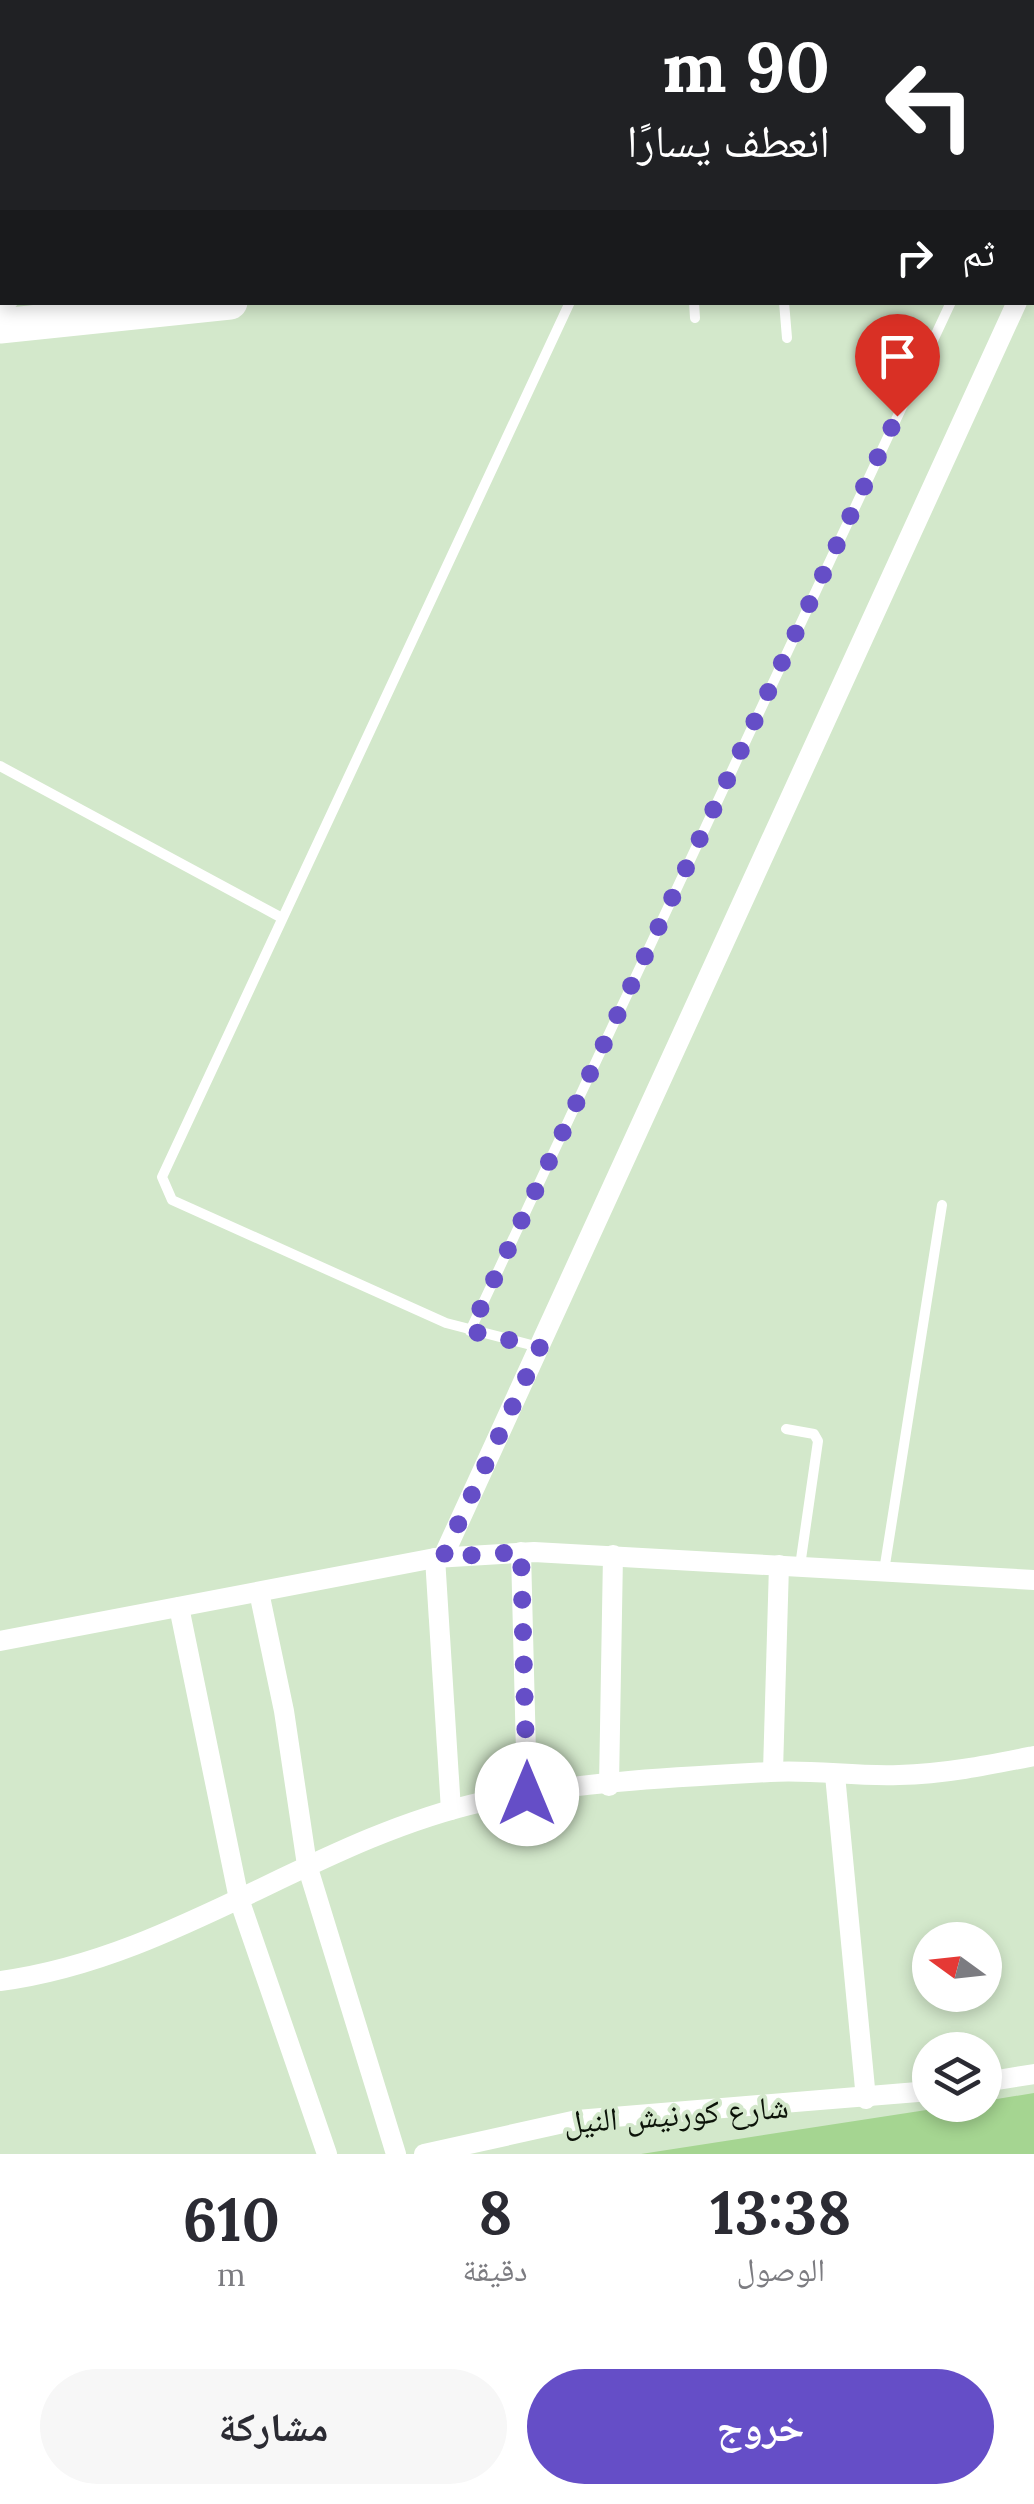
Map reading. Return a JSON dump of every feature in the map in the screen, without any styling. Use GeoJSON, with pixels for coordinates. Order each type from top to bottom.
{"type":"FeatureCollection","features":[{"type":"Feature","properties":{"kind":"highway"},"geometry":{"type":"LineString","coordinates":[[0,326],[201,305]]}},
{"type":"Feature","properties":{"kind":"street"},"geometry":{"type":"LineString","coordinates":[[452,1810],[439,1558],[540,1347],[1016,305]]}},
{"type":"Feature","properties":{"kind":"street"},"geometry":{"type":"LineString","coordinates":[[0,1642],[439,1558],[521,1552],[1034,1580]]}},
{"type":"Feature","properties":{"kind":"street"},"geometry":{"type":"LineString","coordinates":[[521,1552],[527,1794]]}},
{"type":"Feature","properties":{"kind":"street"},"geometry":{"type":"LineString","coordinates":[[609,1786],[613,1555]]}},
{"type":"Feature","properties":{"kind":"street"},"geometry":{"type":"LineString","coordinates":[[772,1771],[790,1565]]}},
{"type":"Feature","properties":{"kind":"street"},"geometry":{"type":"LineString","coordinates":[[258,1592],[284,1711],[307,1866],[396,2154]]}},
{"type":"Feature","properties":{"kind":"street"},"geometry":{"type":"LineString","coordinates":[[179,1608],[239,1898],[327,2154]]}},
{"type":"Feature","properties":{"kind":"street"},"geometry":{"type":"LineString","coordinates":[[0,1981],[115,1955],[376,1835],[452,1810],[527,1794],[609,1786],[772,1771],[835,1775],[938,1773],[1034,1756]]}},
{"type":"Feature","properties":{"kind":"street"},"geometry":{"type":"LineString","coordinates":[[835,1775],[866,2099]]}},
{"type":"Feature","properties":{"kind":"street"},"geometry":{"type":"LineString","coordinates":[[1002,2079],[1034,2074]]}},
{"type":"Feature","properties":{"kind":"street","name":"شارع كورنيش النيل"},"geometry":{"type":"LineString","coordinates":[[424,2154],[577,2120],[912,2093]]}},
{"type":"Feature","properties":{"kind":"lane"},"geometry":{"type":"LineString","coordinates":[[540,1347],[470,1331],[166,1194],[164,1169],[569,305]]}},
{"type":"Feature","properties":{"kind":"lane"},"geometry":{"type":"LineString","coordinates":[[694,305],[696,318]]}},
{"type":"Feature","properties":{"kind":"lane"},"geometry":{"type":"LineString","coordinates":[[784,305],[787,338]]}},
{"type":"Feature","properties":{"kind":"lane"},"geometry":{"type":"LineString","coordinates":[[470,1331],[949,305]]}},
{"type":"Feature","properties":{"kind":"lane"},"geometry":{"type":"LineString","coordinates":[[0,766],[282,918]]}},
{"type":"Feature","properties":{"kind":"lane"},"geometry":{"type":"LineString","coordinates":[[884,1571],[942,1206]]}},
{"type":"Feature","properties":{"kind":"lane"},"geometry":{"type":"LineString","coordinates":[[786,1429],[814,1434],[818,1441],[790,1565]]}},
{"type":"Feature","properties":{"kind":"shaded area"},"geometry":{"type":"Polygon","coordinates":[[[1034,2093],[1034,2154],[641,2154],[912,2112],[912,2122],[1002,2122],[1002,2098],[1034,2093]]]}},
{"type":"Feature","properties":{"kind":"route"},"geometry":{"type":"LineString","coordinates":[[527,1794],[521,1552],[443,1557],[540,1347],[470,1331],[897,416]]}}]}
